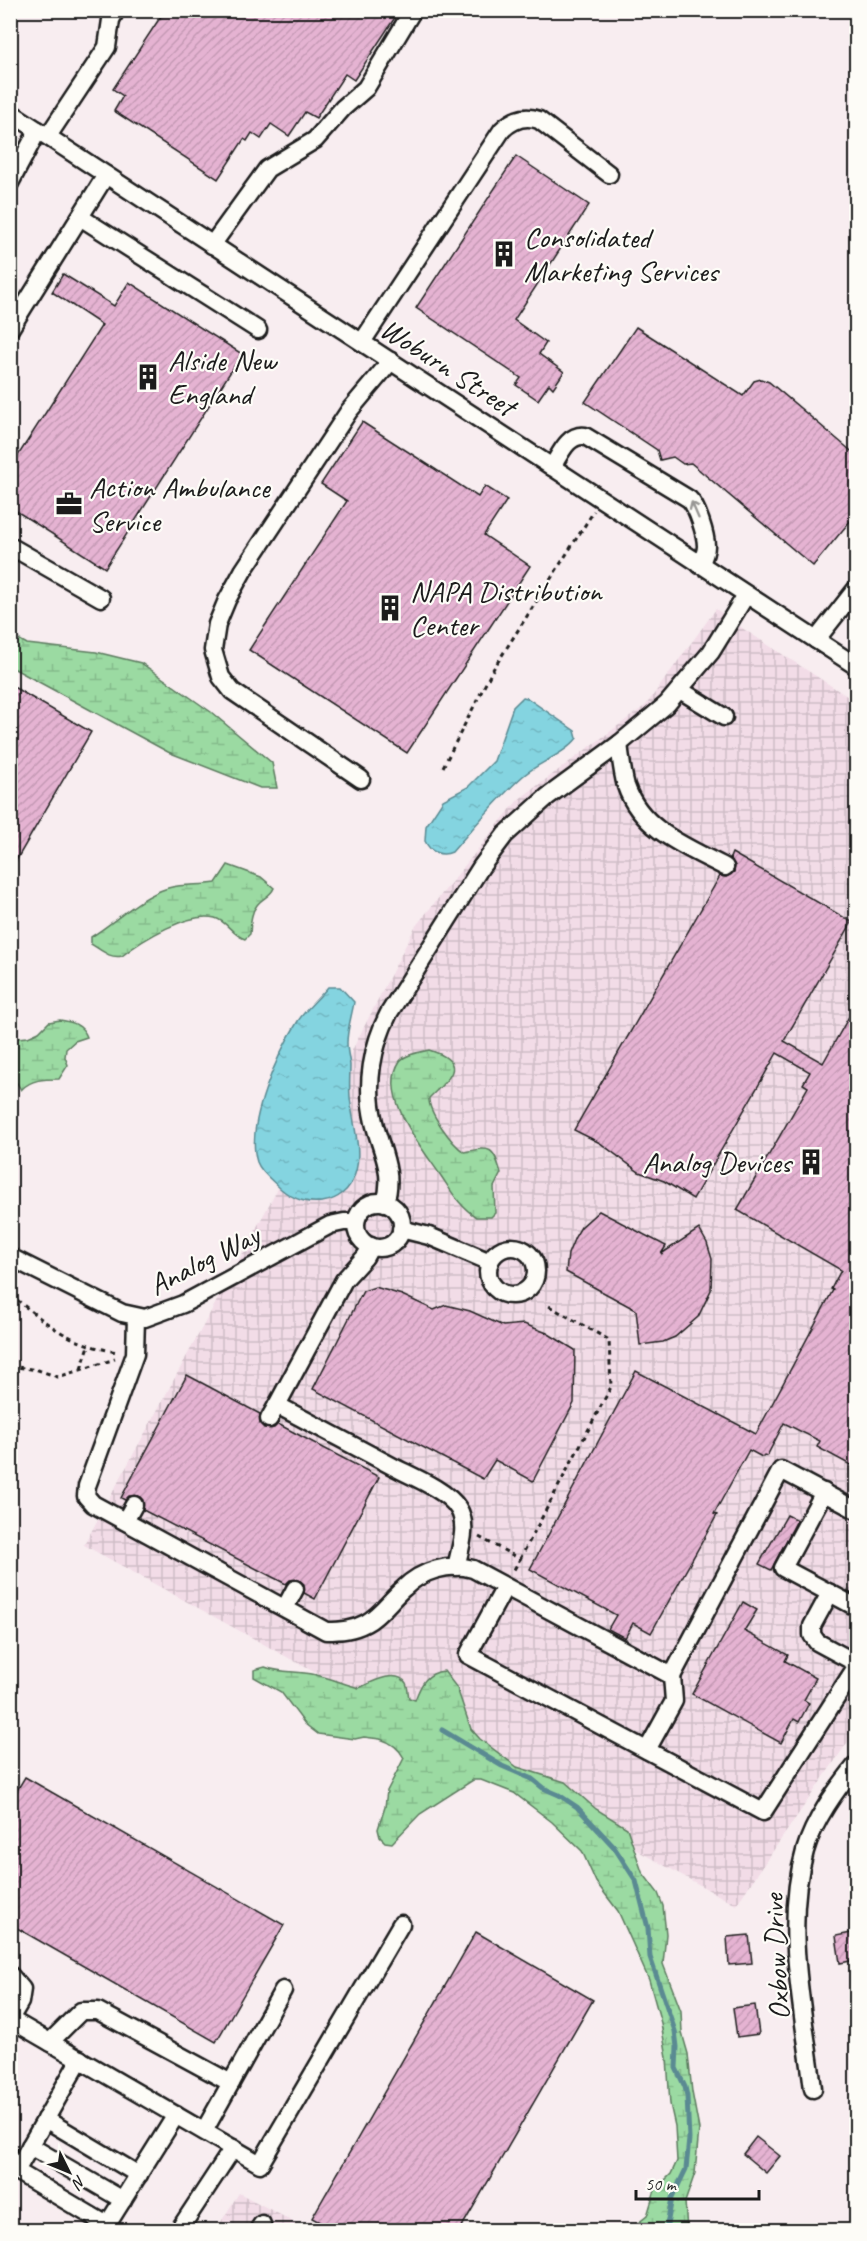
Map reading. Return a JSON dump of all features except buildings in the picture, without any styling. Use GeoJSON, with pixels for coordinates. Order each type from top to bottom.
{"type":"FeatureCollection","features":[{"type":"Feature","properties":{"kind":"street"},"geometry":{"type":"LineString","coordinates":[[10,183],[43,133],[107,47],[111,21],[116,10]]}},
{"type":"Feature","properties":{"kind":"street"},"geometry":{"type":"LineString","coordinates":[[212,245],[267,169],[315,140],[366,88],[413,10]]}},
{"type":"Feature","properties":{"kind":"street","name":"Woburn Street"},"geometry":{"type":"LineString","coordinates":[[10,112],[856,666]]}},
{"type":"Feature","properties":{"kind":"street"},"geometry":{"type":"LineString","coordinates":[[362,342],[502,130],[513,121],[526,117],[539,120],[609,174]]}},
{"type":"Feature","properties":{"kind":"street"},"geometry":{"type":"LineString","coordinates":[[10,329],[106,175]]}},
{"type":"Feature","properties":{"kind":"street"},"geometry":{"type":"LineString","coordinates":[[80,217],[258,330]]}},
{"type":"Feature","properties":{"kind":"street"},"geometry":{"type":"LineString","coordinates":[[361,779],[232,691],[217,668],[214,640],[218,624],[243,571],[349,411],[391,362]]}},
{"type":"Feature","properties":{"kind":"street"},"geometry":{"type":"LineString","coordinates":[[552,467],[570,439],[582,435],[689,499],[694,505],[706,541],[706,550],[700,565]]}},
{"type":"Feature","properties":{"kind":"street"},"geometry":{"type":"LineString","coordinates":[[10,546],[101,598]]}},
{"type":"Feature","properties":{"kind":"street"},"geometry":{"type":"LineString","coordinates":[[816,640],[856,589]]}},
{"type":"Feature","properties":{"kind":"street"},"geometry":{"type":"LineString","coordinates":[[385,1203],[390,1178],[373,1119],[370,1086],[374,1054],[384,1023],[481,867],[505,835],[547,797],[619,744],[680,690],[711,652],[746,595]]}},
{"type":"Feature","properties":{"kind":"street"},"geometry":{"type":"LineString","coordinates":[[680,690],[724,717]]}},
{"type":"Feature","properties":{"kind":"street"},"geometry":{"type":"LineString","coordinates":[[619,744],[626,783],[632,800],[643,816],[665,835],[725,867]]}},
{"type":"Feature","properties":{"kind":"street"},"geometry":{"type":"LineString","coordinates":[[385,1203],[394,1206],[400,1214],[402,1229],[397,1239],[388,1246],[371,1246],[359,1235],[356,1222],[366,1207],[385,1203]]}},
{"type":"Feature","properties":{"kind":"street","name":"Analog Way"},"geometry":{"type":"LineString","coordinates":[[10,1257],[136,1317],[154,1316],[183,1304],[330,1225],[344,1221],[356,1222]]}},
{"type":"Feature","properties":{"kind":"street"},"geometry":{"type":"LineString","coordinates":[[402,1229],[429,1236],[490,1262]]}},
{"type":"Feature","properties":{"kind":"street"},"geometry":{"type":"LineString","coordinates":[[371,1246],[365,1257],[344,1280],[273,1412],[425,1483],[452,1500],[459,1509],[463,1533],[456,1567]]}},
{"type":"Feature","properties":{"kind":"street"},"geometry":{"type":"LineString","coordinates":[[136,1317],[135,1354],[85,1491],[89,1501],[326,1631],[348,1631],[368,1622],[417,1577],[433,1570],[456,1567],[472,1569],[672,1676]]}},
{"type":"Feature","properties":{"kind":"street"},"geometry":{"type":"LineString","coordinates":[[647,1750],[674,1701],[672,1676],[781,1470],[856,1510]]}},
{"type":"Feature","properties":{"kind":"street"},"geometry":{"type":"LineString","coordinates":[[824,1492],[783,1568],[856,1607]]}},
{"type":"Feature","properties":{"kind":"street"},"geometry":{"type":"LineString","coordinates":[[125,1521],[134,1505]]}},
{"type":"Feature","properties":{"kind":"street"},"geometry":{"type":"LineString","coordinates":[[505,1587],[468,1655],[763,1812],[856,1665],[818,1642],[812,1635],[812,1626],[830,1593]]}},
{"type":"Feature","properties":{"kind":"street"},"geometry":{"type":"LineString","coordinates":[[285,1608],[295,1589]]}},
{"type":"Feature","properties":{"kind":"street","name":"Oxbow Drive"},"geometry":{"type":"LineString","coordinates":[[813,2089],[798,1963],[795,1925],[796,1892],[805,1850],[811,1834],[827,1805],[856,1765]]}},
{"type":"Feature","properties":{"kind":"street"},"geometry":{"type":"LineString","coordinates":[[10,1975],[22,1989],[20,2002],[10,2019],[260,2164],[401,1924]]}},
{"type":"Feature","properties":{"kind":"street"},"geometry":{"type":"LineString","coordinates":[[204,2131],[283,1990]]}},
{"type":"Feature","properties":{"kind":"street"},"geometry":{"type":"LineString","coordinates":[[50,2042],[81,2011],[98,2011],[231,2083]]}},
{"type":"Feature","properties":{"kind":"street"},"geometry":{"type":"LineString","coordinates":[[80,2059],[16,2170],[107,2225],[176,2115]]}},
{"type":"Feature","properties":{"kind":"street"},"geometry":{"type":"LineString","coordinates":[[45,2119],[139,2175]]}},
{"type":"Feature","properties":{"kind":"street"},"geometry":{"type":"LineString","coordinates":[[30,2146],[123,2200]]}},
{"type":"Feature","properties":{"kind":"street"},"geometry":{"type":"LineString","coordinates":[[179,2230],[233,2148]]}},
{"type":"Feature","properties":{"kind":"path"},"geometry":{"type":"LineString","coordinates":[[443,767],[492,671],[601,500]]}},
{"type":"Feature","properties":{"kind":"path"},"geometry":{"type":"LineString","coordinates":[[10,1294],[63,1335],[89,1346],[119,1353]]}},
{"type":"Feature","properties":{"kind":"path"},"geometry":{"type":"LineString","coordinates":[[505,1587],[611,1387],[609,1340],[549,1306]]}},
{"type":"Feature","properties":{"kind":"path"},"geometry":{"type":"LineString","coordinates":[[80,1370],[89,1346]]}},
{"type":"Feature","properties":{"kind":"path"},"geometry":{"type":"LineString","coordinates":[[10,1366],[38,1370],[58,1377],[117,1359]]}},
{"type":"Feature","properties":{"kind":"path"},"geometry":{"type":"LineString","coordinates":[[463,1533],[475,1535],[520,1559]]}},
{"type":"Feature","properties":{"kind":"shaded area"},"geometry":{"type":"Polygon","coordinates":[[[716,609],[856,702],[856,1730],[736,1905],[84,1545],[338,1078],[415,927],[518,800],[646,705],[716,609]]]}},
{"type":"Feature","properties":{"kind":"shaded area"},"geometry":{"type":"Polygon","coordinates":[[[239,2193],[309,2230],[216,2230],[239,2193]]]}},
{"type":"Feature","properties":{"kind":"green space"},"geometry":{"type":"Polygon","coordinates":[[[11,635],[27,644],[96,652],[141,663],[211,712],[272,763],[277,788],[260,788],[168,752],[11,667],[11,635]]]}},
{"type":"Feature","properties":{"kind":"green space"},"geometry":{"type":"Polygon","coordinates":[[[228,865],[261,877],[274,888],[255,908],[251,919],[250,934],[245,939],[219,920],[204,917],[166,928],[118,957],[91,944],[91,937],[147,897],[174,886],[216,883],[228,865]]]}},
{"type":"Feature","properties":{"kind":"green space"},"geometry":{"type":"Polygon","coordinates":[[[60,1020],[79,1026],[87,1037],[75,1041],[66,1049],[65,1057],[68,1065],[59,1079],[33,1082],[21,1090],[17,1083],[11,1080],[11,1034],[18,1038],[28,1037],[39,1032],[49,1022],[60,1020]]]}},
{"type":"Feature","properties":{"kind":"green space"},"geometry":{"type":"Polygon","coordinates":[[[429,1050],[442,1055],[449,1060],[452,1066],[452,1072],[448,1078],[429,1098],[436,1119],[447,1135],[464,1152],[485,1149],[496,1157],[501,1173],[494,1187],[495,1213],[491,1217],[476,1217],[460,1203],[414,1137],[398,1105],[394,1090],[394,1075],[400,1061],[409,1055],[429,1050]]]}},
{"type":"Feature","properties":{"kind":"green space"},"geometry":{"type":"Polygon","coordinates":[[[265,1667],[318,1675],[359,1688],[376,1680],[396,1677],[406,1683],[409,1698],[415,1700],[428,1677],[444,1671],[457,1688],[471,1729],[480,1739],[517,1767],[565,1782],[596,1809],[627,1828],[642,1872],[658,1893],[663,1906],[666,1934],[663,1964],[681,2011],[682,2033],[688,2054],[699,2129],[695,2173],[685,2202],[687,2230],[629,2230],[647,2216],[655,2190],[671,2174],[677,2161],[667,2058],[661,2023],[649,1980],[618,1911],[596,1882],[582,1851],[552,1822],[514,1793],[481,1780],[473,1780],[420,1814],[392,1843],[385,1842],[380,1837],[378,1829],[387,1791],[404,1758],[400,1751],[380,1739],[364,1737],[355,1739],[318,1734],[305,1724],[281,1692],[254,1677],[254,1670],[265,1667]]]}},
{"type":"Feature","properties":{"kind":"water"},"geometry":{"type":"Polygon","coordinates":[[[523,697],[575,731],[577,738],[565,749],[523,776],[495,803],[452,852],[440,854],[433,851],[425,841],[426,826],[443,800],[468,787],[494,761],[513,707],[523,697]]]}},
{"type":"Feature","properties":{"kind":"water"},"geometry":{"type":"Polygon","coordinates":[[[328,987],[340,987],[354,1002],[347,1043],[350,1097],[358,1155],[355,1174],[343,1193],[334,1199],[312,1202],[291,1196],[268,1177],[257,1162],[254,1146],[259,1109],[281,1051],[301,1017],[328,987]]]}},
{"type":"Feature","properties":{"kind":"waterway"},"geometry":{"type":"LineString","coordinates":[[442,1730],[502,1766],[532,1779],[543,1788],[577,1807],[614,1847],[636,1881],[648,1928],[650,1957],[675,2031],[676,2068],[687,2096],[689,2139],[686,2169],[672,2198],[666,2230]]}},
{"type":"Feature","properties":{"kind":"place","name":"Consolidated Marketing Services"},"geometry":{"type":"Point","coordinates":[504,254]}},
{"type":"Feature","properties":{"kind":"place","name":"Alside New England"},"geometry":{"type":"Point","coordinates":[148,377]}},
{"type":"Feature","properties":{"kind":"place","name":"Action Ambulance Service"},"geometry":{"type":"Point","coordinates":[69,504]}},
{"type":"Feature","properties":{"kind":"place","name":"NAPA Distribution Center"},"geometry":{"type":"Point","coordinates":[390,608]}},
{"type":"Feature","properties":{"kind":"place","name":"Analog Devices"},"geometry":{"type":"Point","coordinates":[811,1162]}}]}
